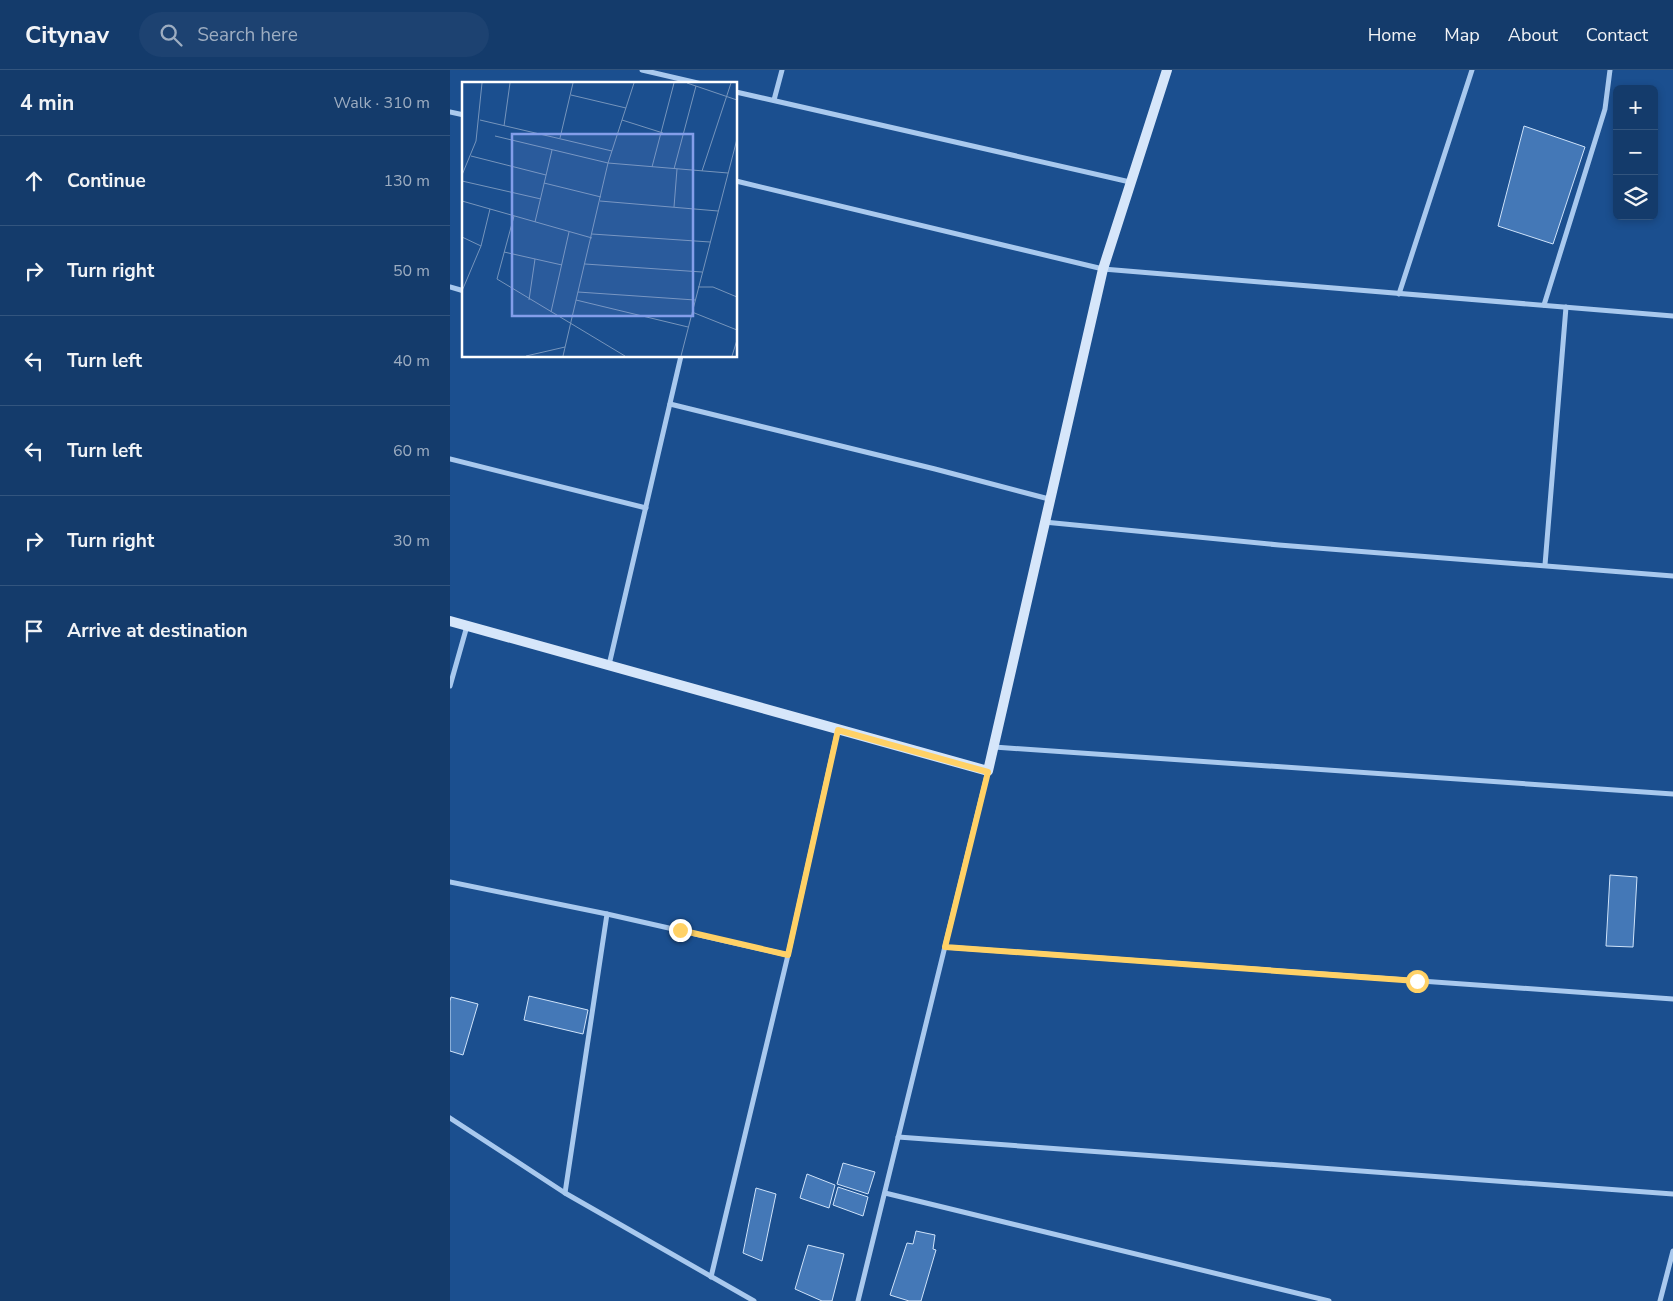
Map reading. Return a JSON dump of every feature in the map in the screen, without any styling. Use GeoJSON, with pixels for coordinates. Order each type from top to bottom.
{"type":"FeatureCollection","features":[{"type":"Feature","properties":{"kind":"street"},"geometry":{"type":"LineString","coordinates":[[642,70],[693,82]]}},
{"type":"Feature","properties":{"kind":"street"},"geometry":{"type":"LineString","coordinates":[[774,100],[782,70]]}},
{"type":"Feature","properties":{"kind":"street"},"geometry":{"type":"LineString","coordinates":[[858,1301],[994,747],[1049,498],[1103,269],[1167,70]]}},
{"type":"Feature","properties":{"kind":"street"},"geometry":{"type":"LineString","coordinates":[[1399,294],[1472,70]]}},
{"type":"Feature","properties":{"kind":"street"},"geometry":{"type":"LineString","coordinates":[[1544,305],[1605,109],[1610,70]]}},
{"type":"Feature","properties":{"kind":"street"},"geometry":{"type":"LineString","coordinates":[[738,92],[1130,182]]}},
{"type":"Feature","properties":{"kind":"street"},"geometry":{"type":"LineString","coordinates":[[738,181],[1103,269],[1673,316]]}},
{"type":"Feature","properties":{"kind":"street"},"geometry":{"type":"LineString","coordinates":[[1545,565],[1566,307]]}},
{"type":"Feature","properties":{"kind":"street"},"geometry":{"type":"LineString","coordinates":[[609,665],[681,358]]}},
{"type":"Feature","properties":{"kind":"street"},"geometry":{"type":"LineString","coordinates":[[670,404],[1049,498]]}},
{"type":"Feature","properties":{"kind":"street"},"geometry":{"type":"LineString","coordinates":[[450,459],[646,508]]}},
{"type":"Feature","properties":{"kind":"street"},"geometry":{"type":"LineString","coordinates":[[1044,522],[1279,545],[1673,576]]}},
{"type":"Feature","properties":{"kind":"street"},"geometry":{"type":"LineString","coordinates":[[450,620],[988,772]]}},
{"type":"Feature","properties":{"kind":"street"},"geometry":{"type":"LineString","coordinates":[[450,686],[467,625]]}},
{"type":"Feature","properties":{"kind":"street"},"geometry":{"type":"LineString","coordinates":[[711,1276],[788,955],[838,730]]}},
{"type":"Feature","properties":{"kind":"street"},"geometry":{"type":"LineString","coordinates":[[994,747],[1673,794]]}},
{"type":"Feature","properties":{"kind":"street"},"geometry":{"type":"LineString","coordinates":[[450,882],[607,914],[788,955]]}},
{"type":"Feature","properties":{"kind":"street"},"geometry":{"type":"LineString","coordinates":[[564,1192],[607,914]]}},
{"type":"Feature","properties":{"kind":"street"},"geometry":{"type":"LineString","coordinates":[[945,947],[1673,999]]}},
{"type":"Feature","properties":{"kind":"street"},"geometry":{"type":"LineString","coordinates":[[450,1118],[564,1192],[754,1301]]}},
{"type":"Feature","properties":{"kind":"street"},"geometry":{"type":"LineString","coordinates":[[898,1137],[1673,1194]]}},
{"type":"Feature","properties":{"kind":"street"},"geometry":{"type":"LineString","coordinates":[[885,1193],[1329,1301]]}},
{"type":"Feature","properties":{"kind":"street"},"geometry":{"type":"LineString","coordinates":[[1660,1301],[1670,1272],[1673,1251]]}},
{"type":"Feature","properties":{"kind":"building"},"geometry":{"type":"Polygon","coordinates":[[[1524,126],[1585,147],[1553,244],[1498,226],[1524,126]]]}},
{"type":"Feature","properties":{"kind":"building"},"geometry":{"type":"Polygon","coordinates":[[[1610,875],[1637,877],[1633,947],[1606,946],[1610,875]]]}},
{"type":"Feature","properties":{"kind":"building"},"geometry":{"type":"Polygon","coordinates":[[[529,996],[588,1010],[583,1034],[524,1020],[529,996]]]}},
{"type":"Feature","properties":{"kind":"building"},"geometry":{"type":"Polygon","coordinates":[[[451,997],[478,1004],[463,1055],[450,1051],[451,997]]]}},
{"type":"Feature","properties":{"kind":"building"},"geometry":{"type":"Polygon","coordinates":[[[843,1163],[875,1172],[868,1194],[837,1184],[843,1163]]]}},
{"type":"Feature","properties":{"kind":"building"},"geometry":{"type":"Polygon","coordinates":[[[807,1174],[835,1185],[829,1208],[800,1198],[807,1174]]]}},
{"type":"Feature","properties":{"kind":"building"},"geometry":{"type":"Polygon","coordinates":[[[838,1187],[868,1197],[863,1216],[833,1205],[838,1187]]]}},
{"type":"Feature","properties":{"kind":"building"},"geometry":{"type":"Polygon","coordinates":[[[756,1188],[776,1194],[762,1261],[743,1253],[756,1188]]]}},
{"type":"Feature","properties":{"kind":"building"},"geometry":{"type":"Polygon","coordinates":[[[916,1231],[935,1235],[933,1249],[936,1250],[921,1301],[909,1301],[890,1295],[907,1243],[913,1244],[916,1231]]]}},
{"type":"Feature","properties":{"kind":"building"},"geometry":{"type":"Polygon","coordinates":[[[808,1245],[844,1254],[832,1301],[822,1301],[795,1289],[808,1245]]]}},
{"type":"Feature","properties":{"kind":"route"},"geometry":{"type":"LineString","coordinates":[[680,930],[788,955],[838,730],[988,772],[945,947],[1417,981]]}}]}
